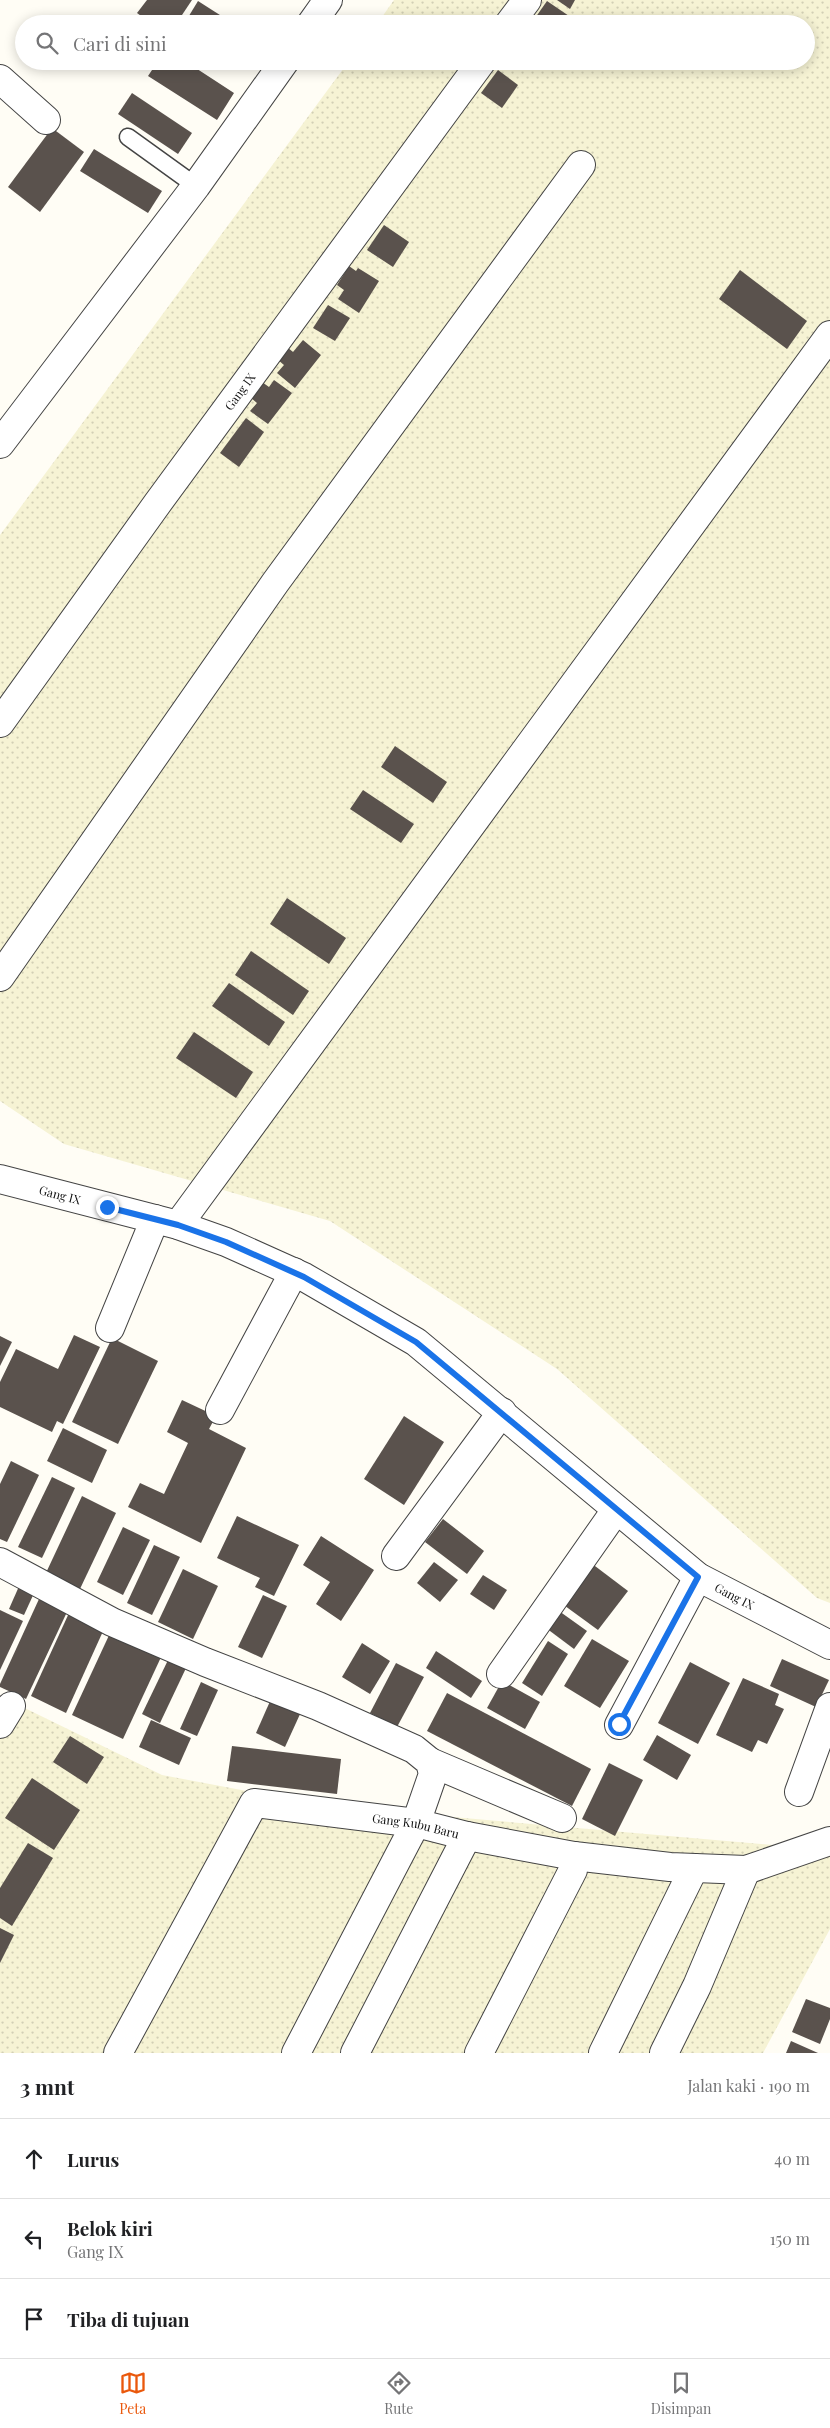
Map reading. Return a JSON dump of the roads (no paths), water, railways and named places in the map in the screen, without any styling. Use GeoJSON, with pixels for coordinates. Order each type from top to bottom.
{"type":"FeatureCollection","features":[{"type":"Feature","properties":{"kind":"street"},"geometry":{"type":"LineString","coordinates":[[317,15],[328,0]]}},
{"type":"Feature","properties":{"kind":"street"},"geometry":{"type":"LineString","coordinates":[[515,15],[526,0]]}},
{"type":"Feature","properties":{"kind":"street"},"geometry":{"type":"LineString","coordinates":[[0,444],[196,186],[279,70]]}},
{"type":"Feature","properties":{"kind":"street","name":"Gang IX"},"geometry":{"type":"LineString","coordinates":[[0,723],[157,504],[475,70]]}},
{"type":"Feature","properties":{"kind":"street"},"geometry":{"type":"LineString","coordinates":[[0,79],[46,120]]}},
{"type":"Feature","properties":{"kind":"street"},"geometry":{"type":"LineString","coordinates":[[0,977],[275,584],[581,165]]}},
{"type":"Feature","properties":{"kind":"street"},"geometry":{"type":"LineString","coordinates":[[110,1328],[167,1222],[830,335]]}},
{"type":"Feature","properties":{"kind":"street","name":"Gang IX"},"geometry":{"type":"LineString","coordinates":[[0,1179],[167,1222],[226,1242],[294,1272],[416,1342],[698,1577],[830,1645]]}},
{"type":"Feature","properties":{"kind":"street"},"geometry":{"type":"LineString","coordinates":[[220,1410],[294,1272]]}},
{"type":"Feature","properties":{"kind":"street"},"geometry":{"type":"LineString","coordinates":[[396,1556],[502,1412]]}},
{"type":"Feature","properties":{"kind":"street"},"geometry":{"type":"LineString","coordinates":[[501,1674],[616,1510]]}},
{"type":"Feature","properties":{"kind":"street"},"geometry":{"type":"LineString","coordinates":[[0,1562],[112,1622],[205,1662],[318,1706],[414,1749],[430,1762],[562,1818]]}},
{"type":"Feature","properties":{"kind":"street"},"geometry":{"type":"LineString","coordinates":[[619,1724],[698,1577]]}},
{"type":"Feature","properties":{"kind":"street"},"geometry":{"type":"LineString","coordinates":[[799,1792],[830,1708]]}},
{"type":"Feature","properties":{"kind":"street"},"geometry":{"type":"LineString","coordinates":[[296,2053],[416,1823],[433,1774],[430,1762]]}},
{"type":"Feature","properties":{"kind":"street","name":"Gang Kubu Baru"},"geometry":{"type":"LineString","coordinates":[[118,2053],[254,1803],[416,1823],[467,1836],[574,1856],[694,1868],[746,1870],[830,1841]]}},
{"type":"Feature","properties":{"kind":"street"},"geometry":{"type":"LineString","coordinates":[[355,2053],[467,1836]]}},
{"type":"Feature","properties":{"kind":"street"},"geometry":{"type":"LineString","coordinates":[[479,2053],[573,1870],[574,1856]]}},
{"type":"Feature","properties":{"kind":"street"},"geometry":{"type":"LineString","coordinates":[[603,2053],[694,1868]]}},
{"type":"Feature","properties":{"kind":"street"},"geometry":{"type":"LineString","coordinates":[[664,2053],[697,1986],[746,1870]]}},
{"type":"Feature","properties":{"kind":"lane"},"geometry":{"type":"LineString","coordinates":[[128,137],[196,186]]}}]}
